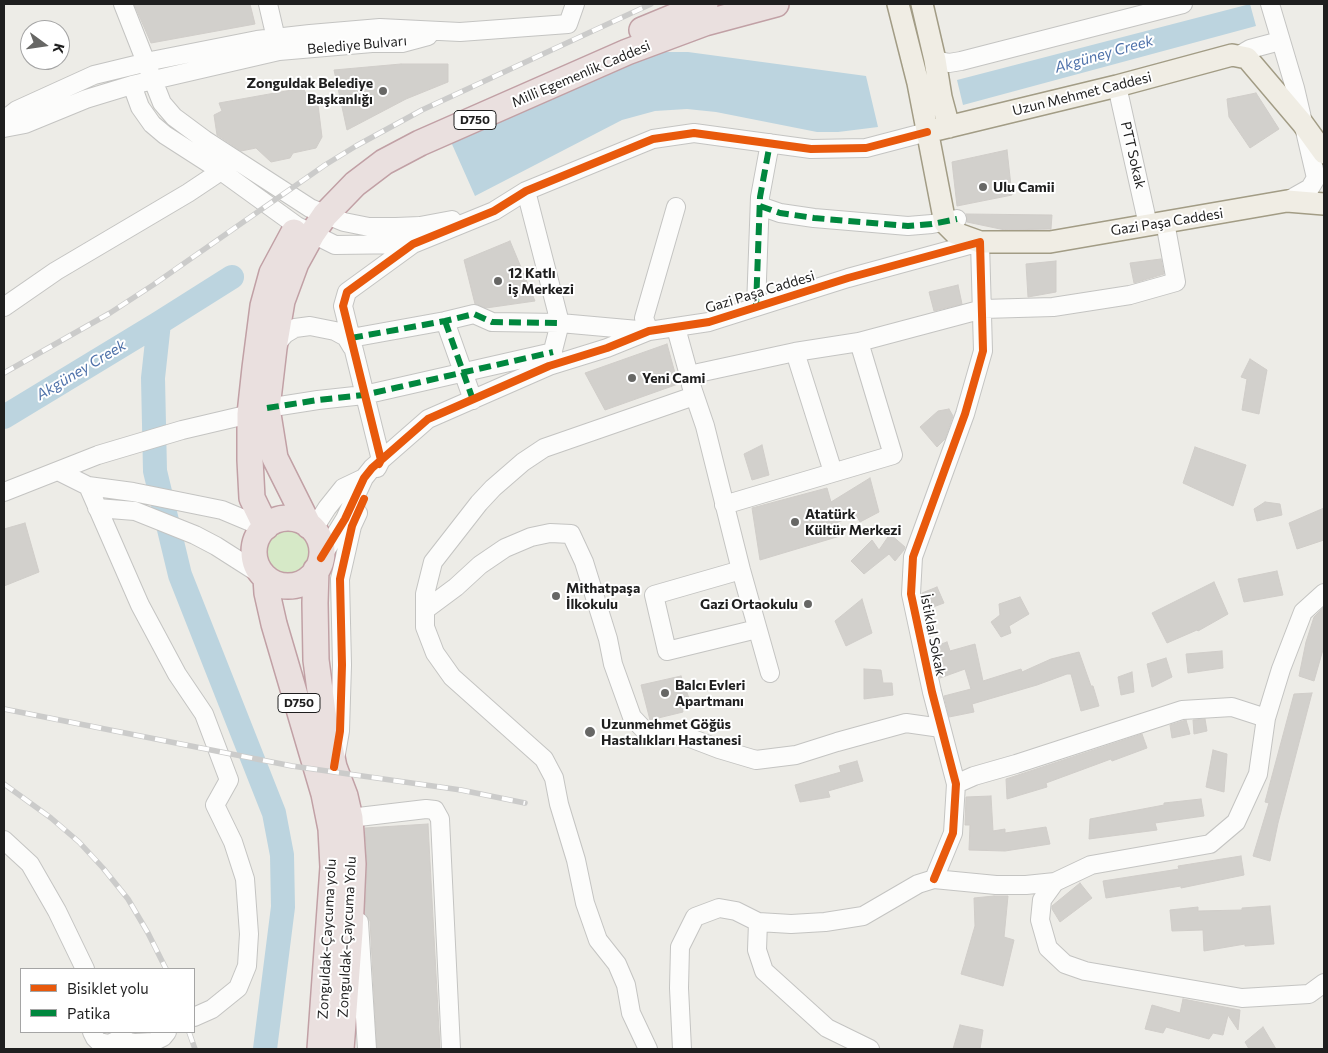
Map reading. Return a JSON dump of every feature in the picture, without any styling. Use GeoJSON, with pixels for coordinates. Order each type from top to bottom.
{"type":"FeatureCollection","features":[{"type":"Feature","properties":{"kind":"highway","name":"D750"},"geometry":{"type":"LineString","coordinates":[[342,814],[324,794],[274,624],[265,577],[258,568],[254,557],[254,546],[258,536],[265,527],[252,498],[250,460],[259,411],[263,306],[272,273],[311,221],[329,185],[359,159],[395,139],[528,78],[705,4]]}},
{"type":"Feature","properties":{"kind":"highway","name":"Milli Egemenlik Caddesi"},"geometry":{"type":"LineString","coordinates":[[311,528],[275,458],[259,411],[274,348],[282,301],[311,221],[354,184],[384,162],[420,143],[627,52],[706,23],[776,4]]}},
{"type":"Feature","properties":{"kind":"highway"},"geometry":{"type":"LineString","coordinates":[[265,527],[285,518],[296,519],[311,528]]}},
{"type":"Feature","properties":{"kind":"highway","name":"D750"},"geometry":{"type":"LineString","coordinates":[[311,528],[320,542],[322,553],[319,564],[316,660],[323,713],[342,814]]}},
{"type":"Feature","properties":{"kind":"highway"},"geometry":{"type":"LineString","coordinates":[[265,577],[273,583],[295,586],[306,581],[319,564]]}},
{"type":"Feature","properties":{"kind":"highway","name":"Zonguldak-Çaycuma Yolu"},"geometry":{"type":"LineString","coordinates":[[341,1049],[353,864],[342,814]]}},
{"type":"Feature","properties":{"kind":"highway","name":"Zonguldak-Çaycuma yolu"},"geometry":{"type":"LineString","coordinates":[[320,1049],[333,867],[342,814]]}},
{"type":"Feature","properties":{"kind":"main road"},"geometry":{"type":"LineString","coordinates":[[922,4],[935,60],[941,97],[950,126]]}},
{"type":"Feature","properties":{"kind":"main road"},"geometry":{"type":"LineString","coordinates":[[896,6],[918,83],[927,132],[955,233],[980,242]]}},
{"type":"Feature","properties":{"kind":"main road","name":"Uzun Mehmet Caddesi"},"geometry":{"type":"LineString","coordinates":[[927,132],[1117,86],[1232,55],[1238,56]]}},
{"type":"Feature","properties":{"kind":"main road"},"geometry":{"type":"LineString","coordinates":[[1238,56],[1247,58],[1324,152]]}},
{"type":"Feature","properties":{"kind":"main road","name":"Gazi Paşa Caddesi"},"geometry":{"type":"LineString","coordinates":[[980,242],[1050,242],[1286,201],[1324,204]]}},
{"type":"Feature","properties":{"kind":"street"},"geometry":{"type":"LineString","coordinates":[[123,4],[162,103],[174,117],[311,221],[335,245],[413,244]]}},
{"type":"Feature","properties":{"kind":"street"},"geometry":{"type":"LineString","coordinates":[[268,4],[278,44]]}},
{"type":"Feature","properties":{"kind":"street","name":"Belediye Bulvarı"},"geometry":{"type":"LineString","coordinates":[[4,120],[17,110],[94,75],[147,62],[380,28],[444,32],[568,24],[575,4]]}},
{"type":"Feature","properties":{"kind":"street"},"geometry":{"type":"LineString","coordinates":[[935,60],[948,63],[961,61],[1184,4]]}},
{"type":"Feature","properties":{"kind":"street"},"geometry":{"type":"LineString","coordinates":[[1270,4],[1295,88],[1316,178],[1310,188],[1286,201]]}},
{"type":"Feature","properties":{"kind":"street"},"geometry":{"type":"LineString","coordinates":[[1238,56],[1278,34]]}},
{"type":"Feature","properties":{"kind":"street","name":"Belediye Bulvarı"},"geometry":{"type":"LineString","coordinates":[[4,128],[25,124],[86,99],[278,44]]}},
{"type":"Feature","properties":{"kind":"street"},"geometry":{"type":"LineString","coordinates":[[132,85],[140,107],[152,124],[175,142],[220,171],[311,221],[344,222],[369,227],[420,226],[494,211]]}},
{"type":"Feature","properties":{"kind":"street","name":"PTT Sokak"},"geometry":{"type":"LineString","coordinates":[[983,309],[1053,307],[1130,295],[1176,282],[1117,86]]}},
{"type":"Feature","properties":{"kind":"street"},"geometry":{"type":"LineString","coordinates":[[334,766],[340,731],[342,665],[340,580],[352,526],[381,460],[343,306],[347,292],[413,244],[494,211],[526,191],[653,139],[694,133],[811,148],[866,148],[927,132]]}},
{"type":"Feature","properties":{"kind":"street"},"geometry":{"type":"LineString","coordinates":[[756,307],[760,197],[770,143]]}},
{"type":"Feature","properties":{"kind":"street"},"geometry":{"type":"LineString","coordinates":[[4,307],[56,271],[188,193],[220,171]]}},
{"type":"Feature","properties":{"kind":"street"},"geometry":{"type":"LineString","coordinates":[[319,564],[345,519],[364,478],[381,460],[428,419],[473,400],[551,359],[560,322],[526,191]]}},
{"type":"Feature","properties":{"kind":"street"},"geometry":{"type":"LineString","coordinates":[[760,206],[780,213],[814,218],[908,226],[951,220]]}},
{"type":"Feature","properties":{"kind":"street"},"geometry":{"type":"LineString","coordinates":[[353,345],[474,314],[492,322],[560,322],[649,331],[644,318],[676,207]]}},
{"type":"Feature","properties":{"kind":"street","name":"Gazi Paşa Caddesi"},"geometry":{"type":"LineString","coordinates":[[551,359],[608,348],[649,331],[709,322],[848,278],[980,242]]}},
{"type":"Feature","properties":{"kind":"street","name":"İstiklal Sokak"},"geometry":{"type":"LineString","coordinates":[[934,879],[953,833],[956,784],[932,692],[912,594],[914,557],[962,422],[983,351],[980,242]]}},
{"type":"Feature","properties":{"kind":"street"},"geometry":{"type":"LineString","coordinates":[[689,375],[795,352],[859,342],[983,309]]}},
{"type":"Feature","properties":{"kind":"street"},"geometry":{"type":"LineString","coordinates":[[445,321],[473,400]]}},
{"type":"Feature","properties":{"kind":"street"},"geometry":{"type":"LineString","coordinates":[[274,348],[285,334],[295,328],[310,326],[335,331],[346,337],[353,345]]}},
{"type":"Feature","properties":{"kind":"street"},"geometry":{"type":"LineString","coordinates":[[676,328],[694,396],[706,426],[724,505],[770,672]]}},
{"type":"Feature","properties":{"kind":"street"},"geometry":{"type":"LineString","coordinates":[[724,505],[893,455],[859,342]]}},
{"type":"Feature","properties":{"kind":"street"},"geometry":{"type":"LineString","coordinates":[[795,352],[833,472]]}},
{"type":"Feature","properties":{"kind":"street"},"geometry":{"type":"LineString","coordinates":[[4,492],[98,455],[182,430],[259,411],[318,400],[364,395],[463,371],[551,359]]}},
{"type":"Feature","properties":{"kind":"street"},"geometry":{"type":"LineString","coordinates":[[648,1049],[631,1013],[626,985],[617,964],[598,940],[588,912],[576,860],[559,804],[554,778],[544,759],[452,677],[435,653],[426,627],[425,594],[433,562],[479,503],[523,462],[544,448],[694,396]]}},
{"type":"Feature","properties":{"kind":"street"},"geometry":{"type":"LineString","coordinates":[[58,471],[88,486],[134,492],[222,510],[265,527]]}},
{"type":"Feature","properties":{"kind":"street"},"geometry":{"type":"LineString","coordinates":[[311,528],[344,488],[364,478]]}},
{"type":"Feature","properties":{"kind":"street"},"geometry":{"type":"LineString","coordinates":[[88,486],[144,614],[176,674],[204,714],[229,780],[216,805],[233,842],[246,878],[249,934],[247,966],[238,988],[212,1009],[195,1017]]}},
{"type":"Feature","properties":{"kind":"street"},"geometry":{"type":"LineString","coordinates":[[97,508],[135,511],[195,535],[265,577]]}},
{"type":"Feature","properties":{"kind":"street"},"geometry":{"type":"LineString","coordinates":[[425,610],[480,565],[505,548],[531,537],[550,533],[572,534],[584,562],[608,640],[613,664],[632,717],[648,734],[685,736],[756,760],[796,755],[906,723],[941,728]]}},
{"type":"Feature","properties":{"kind":"street"},"geometry":{"type":"LineString","coordinates":[[741,570],[654,595],[667,651],[757,630]]}},
{"type":"Feature","properties":{"kind":"street"},"geometry":{"type":"LineString","coordinates":[[682,1049],[679,988],[680,947],[695,917],[719,908],[736,911],[758,922],[791,924],[863,916],[918,884],[934,879],[1026,886],[1055,882],[1091,865],[1210,844],[1236,822],[1258,774],[1266,718],[1281,669],[1302,612],[1324,593]]}},
{"type":"Feature","properties":{"kind":"street"},"geometry":{"type":"LineString","coordinates":[[956,784],[974,776],[1182,710],[1232,707],[1266,718]]}},
{"type":"Feature","properties":{"kind":"street"},"geometry":{"type":"LineString","coordinates":[[342,814],[426,809],[435,810],[440,819],[451,1049]]}},
{"type":"Feature","properties":{"kind":"street"},"geometry":{"type":"LineString","coordinates":[[4,840],[30,864],[57,911],[85,968]]}},
{"type":"Feature","properties":{"kind":"street"},"geometry":{"type":"LineString","coordinates":[[353,864],[362,945],[366,1049]]}},
{"type":"Feature","properties":{"kind":"street"},"geometry":{"type":"LineString","coordinates":[[1055,882],[1042,900],[1040,920],[1048,948],[1065,964],[1085,971],[1242,998],[1309,994],[1324,983]]}},
{"type":"Feature","properties":{"kind":"street"},"geometry":{"type":"LineString","coordinates":[[758,922],[757,950],[764,971],[827,1028],[870,1049]]}},
{"type":"Feature","properties":{"kind":"street"},"geometry":{"type":"LineString","coordinates":[[92,1040],[109,1044],[121,1036],[135,1043],[154,1042],[166,1033]]}},
{"type":"Feature","properties":{"kind":"green space"},"geometry":{"type":"Polygon","coordinates":[[[290,522],[299,524],[314,536],[319,555],[303,580],[294,583],[284,583],[274,580],[260,565],[257,555],[258,545],[263,535],[270,528],[279,523],[290,522]]]}},
{"type":"Feature","properties":{"kind":"water"},"geometry":{"type":"Polygon","coordinates":[[[1250,4],[1256,26],[963,105],[957,80],[1250,4]]]}},
{"type":"Feature","properties":{"kind":"water"},"geometry":{"type":"Polygon","coordinates":[[[664,52],[688,52],[866,76],[878,127],[838,132],[817,132],[716,112],[687,109],[655,111],[622,120],[475,196],[451,142],[643,57],[664,52]]]}},
{"type":"Feature","properties":{"kind":"building"},"geometry":{"type":"Polygon","coordinates":[[[134,4],[250,4],[255,24],[151,43],[134,4]]]}},
{"type":"Feature","properties":{"kind":"building","name":"Zonguldak Belediye Başkanlığı"},"geometry":{"type":"Polygon","coordinates":[[[401,64],[448,64],[448,82],[406,99],[347,130],[334,70],[401,64]]]}},
{"type":"Feature","properties":{"kind":"building"},"geometry":{"type":"Polygon","coordinates":[[[303,88],[308,97],[317,97],[322,137],[316,148],[293,153],[290,158],[271,162],[256,148],[241,151],[217,135],[214,115],[222,111],[219,103],[303,88]]]}},
{"type":"Feature","properties":{"kind":"building"},"geometry":{"type":"Polygon","coordinates":[[[1256,93],[1279,129],[1250,148],[1229,117],[1227,99],[1256,93]]]}},
{"type":"Feature","properties":{"kind":"building","name":"Ulu Camii"},"geometry":{"type":"Polygon","coordinates":[[[1007,150],[1012,195],[957,206],[952,162],[1007,150]]]}},
{"type":"Feature","properties":{"kind":"building"},"geometry":{"type":"Polygon","coordinates":[[[966,214],[1052,215],[1051,229],[1005,230],[967,222],[966,214]]]}},
{"type":"Feature","properties":{"kind":"building","name":"12 Katlı iş Merkezi"},"geometry":{"type":"Polygon","coordinates":[[[510,241],[535,301],[486,308],[475,304],[464,260],[510,241]]]}},
{"type":"Feature","properties":{"kind":"building"},"geometry":{"type":"Polygon","coordinates":[[[1161,259],[1164,274],[1134,283],[1130,263],[1161,259]]]}},
{"type":"Feature","properties":{"kind":"building"},"geometry":{"type":"Polygon","coordinates":[[[1056,261],[1056,292],[1028,297],[1026,264],[1056,261]]]}},
{"type":"Feature","properties":{"kind":"building"},"geometry":{"type":"Polygon","coordinates":[[[958,285],[962,304],[934,311],[929,292],[958,285]]]}},
{"type":"Feature","properties":{"kind":"building","name":"Yeni Cami"},"geometry":{"type":"Polygon","coordinates":[[[667,344],[678,384],[605,410],[585,373],[667,344]]]}},
{"type":"Feature","properties":{"kind":"building"},"geometry":{"type":"Polygon","coordinates":[[[1250,359],[1267,370],[1259,414],[1242,410],[1247,379],[1241,377],[1250,359]]]}},
{"type":"Feature","properties":{"kind":"building"},"geometry":{"type":"Polygon","coordinates":[[[949,409],[953,416],[945,439],[937,447],[920,427],[938,411],[949,409]]]}},
{"type":"Feature","properties":{"kind":"building"},"geometry":{"type":"Polygon","coordinates":[[[762,445],[769,475],[752,480],[744,454],[762,445]]]}},
{"type":"Feature","properties":{"kind":"building"},"geometry":{"type":"Polygon","coordinates":[[[1195,447],[1246,465],[1233,506],[1183,483],[1195,447]]]}},
{"type":"Feature","properties":{"kind":"building","name":"Atatürk Kültür Merkezi"},"geometry":{"type":"Polygon","coordinates":[[[870,478],[879,512],[860,522],[856,515],[836,523],[840,536],[760,560],[752,508],[827,488],[831,502],[870,478]]]}},
{"type":"Feature","properties":{"kind":"building"},"geometry":{"type":"Polygon","coordinates":[[[1265,502],[1280,504],[1282,515],[1257,521],[1254,509],[1265,502]]]}},
{"type":"Feature","properties":{"kind":"building"},"geometry":{"type":"Polygon","coordinates":[[[1324,508],[1324,540],[1297,549],[1289,523],[1324,508]]]}},
{"type":"Feature","properties":{"kind":"building"},"geometry":{"type":"Polygon","coordinates":[[[25,523],[39,572],[4,586],[4,529],[25,523]]]}},
{"type":"Feature","properties":{"kind":"building"},"geometry":{"type":"Polygon","coordinates":[[[890,534],[905,547],[904,550],[895,561],[889,554],[864,574],[851,561],[872,540],[879,550],[890,534]]]}},
{"type":"Feature","properties":{"kind":"building"},"geometry":{"type":"Polygon","coordinates":[[[1277,571],[1283,595],[1244,602],[1238,579],[1277,571]]]}},
{"type":"Feature","properties":{"kind":"building"},"geometry":{"type":"Polygon","coordinates":[[[1214,582],[1228,614],[1198,631],[1167,643],[1152,613],[1214,582]]]}},
{"type":"Feature","properties":{"kind":"building"},"geometry":{"type":"Polygon","coordinates":[[[937,587],[944,603],[925,610],[922,593],[937,587]]]}},
{"type":"Feature","properties":{"kind":"building"},"geometry":{"type":"Polygon","coordinates":[[[1020,597],[1029,614],[1009,626],[1011,633],[1001,637],[991,622],[1000,615],[999,604],[1020,597]]]}},
{"type":"Feature","properties":{"kind":"building"},"geometry":{"type":"Polygon","coordinates":[[[862,599],[872,633],[846,646],[835,621],[862,599]]]}},
{"type":"Feature","properties":{"kind":"building"},"geometry":{"type":"Polygon","coordinates":[[[1324,607],[1324,646],[1314,681],[1299,676],[1306,642],[1314,617],[1324,607]]]}},
{"type":"Feature","properties":{"kind":"building"},"geometry":{"type":"Polygon","coordinates":[[[947,642],[950,651],[975,644],[983,681],[1021,669],[1022,672],[1051,659],[1079,652],[1099,706],[1081,711],[1071,674],[1067,674],[972,704],[974,712],[949,717],[944,696],[971,689],[965,669],[940,678],[933,647],[947,642]]]}},
{"type":"Feature","properties":{"kind":"building"},"geometry":{"type":"Polygon","coordinates":[[[1222,651],[1223,668],[1188,673],[1186,654],[1222,651]]]}},
{"type":"Feature","properties":{"kind":"building"},"geometry":{"type":"Polygon","coordinates":[[[1166,658],[1172,677],[1152,687],[1147,664],[1166,658]]]}},
{"type":"Feature","properties":{"kind":"building"},"geometry":{"type":"Polygon","coordinates":[[[864,669],[881,670],[883,683],[892,683],[893,695],[864,699],[864,669]]]}},
{"type":"Feature","properties":{"kind":"building"},"geometry":{"type":"Polygon","coordinates":[[[1132,672],[1134,692],[1121,695],[1118,677],[1132,672]]]}},
{"type":"Feature","properties":{"kind":"building","name":"Balcı Evleri Apartmanı"},"geometry":{"type":"Polygon","coordinates":[[[681,676],[690,701],[681,703],[683,712],[650,720],[641,685],[681,676]]]}},
{"type":"Feature","properties":{"kind":"building"},"geometry":{"type":"Polygon","coordinates":[[[1312,693],[1270,861],[1253,856],[1269,803],[1265,802],[1294,694],[1312,693]]]}},
{"type":"Feature","properties":{"kind":"building"},"geometry":{"type":"Polygon","coordinates":[[[1205,719],[1207,731],[1194,734],[1193,720],[1205,719]]]}},
{"type":"Feature","properties":{"kind":"building"},"geometry":{"type":"Polygon","coordinates":[[[1186,720],[1190,734],[1172,738],[1170,725],[1186,720]]]}},
{"type":"Feature","properties":{"kind":"building"},"geometry":{"type":"Polygon","coordinates":[[[1142,734],[1147,748],[1046,783],[1047,787],[1007,799],[1006,779],[1142,734]]]}},
{"type":"Feature","properties":{"kind":"building"},"geometry":{"type":"Polygon","coordinates":[[[1213,750],[1227,754],[1224,792],[1206,787],[1213,750]]]}},
{"type":"Feature","properties":{"kind":"building"},"geometry":{"type":"Polygon","coordinates":[[[857,761],[863,781],[828,791],[830,797],[800,802],[795,785],[841,772],[839,766],[857,761]]]}},
{"type":"Feature","properties":{"kind":"building"},"geometry":{"type":"Polygon","coordinates":[[[991,796],[993,831],[1005,829],[1005,833],[1046,827],[1050,844],[1005,851],[969,850],[970,825],[965,825],[966,797],[991,796]]]}},
{"type":"Feature","properties":{"kind":"building"},"geometry":{"type":"Polygon","coordinates":[[[1201,799],[1204,816],[1155,823],[1157,830],[1089,839],[1090,819],[1164,805],[1164,803],[1201,799]]]}},
{"type":"Feature","properties":{"kind":"building"},"geometry":{"type":"Polygon","coordinates":[[[428,824],[440,1049],[377,1049],[370,921],[365,914],[367,865],[365,828],[428,824]]]}},
{"type":"Feature","properties":{"kind":"building"},"geometry":{"type":"Polygon","coordinates":[[[1241,856],[1244,875],[1181,888],[1181,886],[1106,898],[1103,881],[1179,869],[1178,866],[1241,856]]]}},
{"type":"Feature","properties":{"kind":"building"},"geometry":{"type":"Polygon","coordinates":[[[1080,883],[1092,898],[1060,922],[1052,906],[1080,883]]]}},
{"type":"Feature","properties":{"kind":"building"},"geometry":{"type":"Polygon","coordinates":[[[1008,896],[1004,937],[1014,940],[1003,986],[961,974],[975,926],[974,898],[1008,896]]]}},
{"type":"Feature","properties":{"kind":"building"},"geometry":{"type":"Polygon","coordinates":[[[1270,906],[1274,944],[1245,946],[1245,944],[1204,951],[1203,930],[1172,931],[1170,910],[1198,907],[1198,911],[1242,910],[1242,908],[1270,906]]]}},
{"type":"Feature","properties":{"kind":"building"},"geometry":{"type":"Polygon","coordinates":[[[1183,999],[1240,1010],[1238,1030],[1228,1015],[1223,1035],[1213,1033],[1209,1039],[1166,1027],[1163,1033],[1145,1029],[1152,1005],[1180,1013],[1183,999]]]}},
{"type":"Feature","properties":{"kind":"building"},"geometry":{"type":"Polygon","coordinates":[[[960,1025],[983,1030],[980,1049],[953,1049],[960,1025]]]}},
{"type":"Feature","properties":{"kind":"building"},"geometry":{"type":"Polygon","coordinates":[[[1263,1027],[1276,1049],[1249,1049],[1245,1042],[1263,1027]]]}},
{"type":"Feature","properties":{"kind":"waterway","name":"Akgüney Creek"},"geometry":{"type":"LineString","coordinates":[[4,417],[232,277]]}},
{"type":"Feature","properties":{"kind":"waterway"},"geometry":{"type":"LineString","coordinates":[[159,323],[153,378],[155,471],[180,575],[274,813],[282,855],[283,907],[265,1049]]}},
{"type":"Feature","properties":{"kind":"railway"},"geometry":{"type":"LineString","coordinates":[[4,373],[110,313],[325,165],[356,146],[422,110],[651,4]]}},
{"type":"Feature","properties":{"kind":"railway"},"geometry":{"type":"LineString","coordinates":[[4,709],[292,766],[461,790],[525,803]]}},
{"type":"Feature","properties":{"kind":"railway"},"geometry":{"type":"LineString","coordinates":[[4,784],[51,818],[79,842],[103,868],[128,899],[166,968]]}},
{"type":"Feature","properties":{"kind":"railway"},"geometry":{"type":"LineString","coordinates":[[189,1033],[195,1049]]}},
{"type":"Feature","properties":{"kind":"marked path"},"geometry":{"type":"LineString","coordinates":[[756,307],[760,197],[770,143]]}},
{"type":"Feature","properties":{"kind":"marked path"},"geometry":{"type":"LineString","coordinates":[[760,206],[780,213],[814,218],[908,226],[957,219]]}},
{"type":"Feature","properties":{"kind":"marked path"},"geometry":{"type":"LineString","coordinates":[[351,338],[474,314],[492,322],[560,323]]}},
{"type":"Feature","properties":{"kind":"marked path"},"geometry":{"type":"LineString","coordinates":[[445,321],[473,400]]}},
{"type":"Feature","properties":{"kind":"marked path"},"geometry":{"type":"LineString","coordinates":[[267,408],[364,395],[553,352]]}},
{"type":"Feature","properties":{"kind":"cycle path"},"geometry":{"type":"LineString","coordinates":[[379,464],[381,460],[343,306],[347,292],[413,244],[494,211],[526,191],[653,139],[694,133],[811,149],[866,148],[927,132]]}},
{"type":"Feature","properties":{"kind":"cycle path"},"geometry":{"type":"LineString","coordinates":[[321,558],[345,519],[364,478],[372,468],[428,419],[549,366],[607,348],[649,331],[709,322],[848,278],[980,242],[983,351],[965,414],[913,557],[911,594],[932,692],[956,784],[953,833],[934,879]]}},
{"type":"Feature","properties":{"kind":"cycle path"},"geometry":{"type":"LineString","coordinates":[[334,767],[340,731],[342,665],[340,579],[352,526],[364,499]]}},
{"type":"Feature","properties":{"kind":"place","name":"Zonguldak Belediye Başkanlığı"},"geometry":{"type":"Point","coordinates":[383,91]}},
{"type":"Feature","properties":{"kind":"place","name":"Ulu Camii"},"geometry":{"type":"Point","coordinates":[983,187]}},
{"type":"Feature","properties":{"kind":"place","name":"12 Katlı iş Merkezi"},"geometry":{"type":"Point","coordinates":[498,281]}},
{"type":"Feature","properties":{"kind":"place","name":"Yeni Cami"},"geometry":{"type":"Point","coordinates":[632,378]}},
{"type":"Feature","properties":{"kind":"place","name":"Atatürk Kültür Merkezi"},"geometry":{"type":"Point","coordinates":[795,522]}},
{"type":"Feature","properties":{"kind":"place","name":"Mithatpaşa İlkokulu"},"geometry":{"type":"Point","coordinates":[556,596]}},
{"type":"Feature","properties":{"kind":"place","name":"Gazi Ortaokulu"},"geometry":{"type":"Point","coordinates":[808,604]}},
{"type":"Feature","properties":{"kind":"place","name":"Balcı Evleri Apartmanı"},"geometry":{"type":"Point","coordinates":[665,693]}},
{"type":"Feature","properties":{"kind":"place","name":"Uzunmehmet Göğüs Hastalıkları Hastanesi"},"geometry":{"type":"Point","coordinates":[590,732]}}]}
